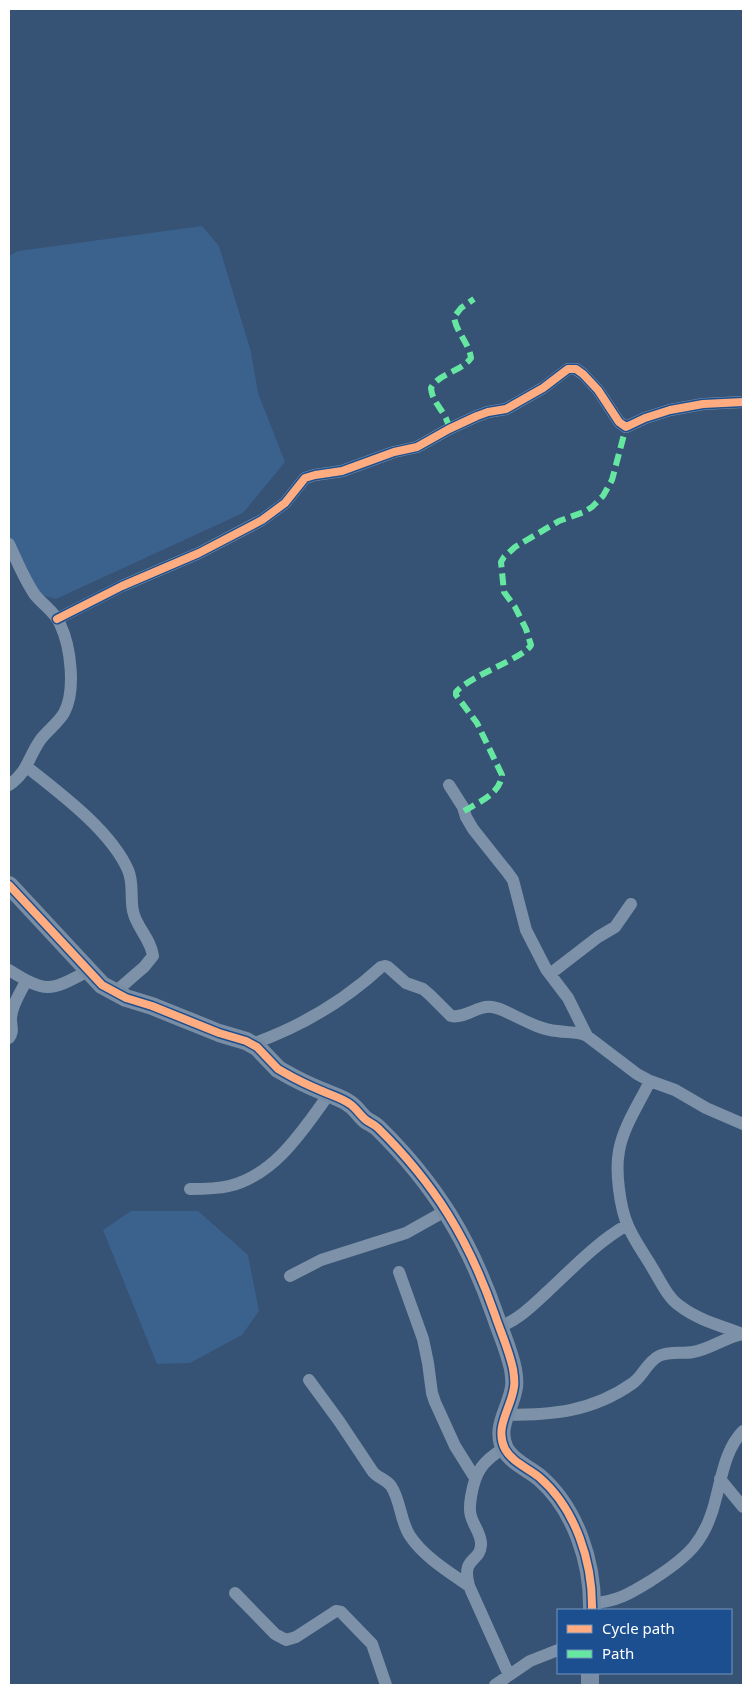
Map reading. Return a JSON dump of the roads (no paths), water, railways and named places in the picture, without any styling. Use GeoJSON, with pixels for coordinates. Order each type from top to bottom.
{"type":"FeatureCollection","features":[{"type":"Feature","properties":{"kind":"street"},"geometry":{"type":"LineString","coordinates":[[57,619],[122,586],[199,553],[262,520],[286,503],[305,478],[314,474],[342,471],[394,452],[417,447],[477,416],[488,412],[506,410],[572,368],[580,370],[590,380],[615,417],[626,427],[645,418],[670,410],[703,404],[743,402]]}},
{"type":"Feature","properties":{"kind":"street"},"geometry":{"type":"LineString","coordinates":[[9,544],[27,582],[60,624],[72,676],[72,690],[64,714],[36,746],[27,767],[18,779],[9,785]]}},
{"type":"Feature","properties":{"kind":"street"},"geometry":{"type":"LineString","coordinates":[[27,767],[99,830],[119,855],[128,870],[131,880],[132,910],[148,941],[153,956],[144,967],[114,993]]}},
{"type":"Feature","properties":{"kind":"street"},"geometry":{"type":"LineString","coordinates":[[449,785],[463,807],[473,829],[513,880],[526,930],[541,960],[568,998],[587,1036]]}},
{"type":"Feature","properties":{"kind":"street"},"geometry":{"type":"LineString","coordinates":[[9,885],[102,985],[126,998],[252,1044],[278,1069],[348,1102],[367,1121],[378,1128],[420,1175],[447,1210],[474,1260],[485,1285],[511,1362],[515,1382],[501,1426],[504,1448],[509,1455],[532,1471],[549,1487],[568,1512],[588,1567],[592,1607],[625,1596],[676,1564],[692,1551],[714,1509],[720,1480],[733,1446],[743,1431]]}},
{"type":"Feature","properties":{"kind":"street"},"geometry":{"type":"LineString","coordinates":[[550,974],[593,941],[615,927],[632,904]]}},
{"type":"Feature","properties":{"kind":"street"},"geometry":{"type":"LineString","coordinates":[[252,1044],[294,1028],[313,1018],[329,1008],[380,967],[385,966],[406,983],[423,989],[451,1016],[461,1016],[490,1007],[497,1008],[540,1027],[557,1032],[579,1032],[650,1082],[675,1090],[706,1108],[743,1124]]}},
{"type":"Feature","properties":{"kind":"street"},"geometry":{"type":"LineString","coordinates":[[9,970],[39,987],[48,988],[66,983],[88,971]]}},
{"type":"Feature","properties":{"kind":"street"},"geometry":{"type":"LineString","coordinates":[[9,1038],[13,1029],[12,1013],[26,981]]}},
{"type":"Feature","properties":{"kind":"street"},"geometry":{"type":"LineString","coordinates":[[650,1082],[625,1130],[617,1162],[619,1189],[627,1225],[664,1286],[679,1306],[697,1316],[743,1334]]}},
{"type":"Feature","properties":{"kind":"street"},"geometry":{"type":"LineString","coordinates":[[190,1189],[230,1186],[260,1172],[286,1151],[329,1094]]}},
{"type":"Feature","properties":{"kind":"street"},"geometry":{"type":"LineString","coordinates":[[290,1276],[321,1260],[400,1236],[447,1210]]}},
{"type":"Feature","properties":{"kind":"street"},"geometry":{"type":"LineString","coordinates":[[499,1327],[508,1324],[524,1313],[589,1254],[627,1225]]}},
{"type":"Feature","properties":{"kind":"street"},"geometry":{"type":"LineString","coordinates":[[399,1272],[423,1339],[435,1402],[455,1446],[475,1478]]}},
{"type":"Feature","properties":{"kind":"street"},"geometry":{"type":"LineString","coordinates":[[505,1415],[542,1415],[586,1407],[605,1400],[637,1380],[650,1362],[665,1353],[705,1350],[743,1334]]}},
{"type":"Feature","properties":{"kind":"street"},"geometry":{"type":"LineString","coordinates":[[309,1380],[376,1476],[389,1483],[401,1510],[405,1527],[414,1541],[431,1558],[469,1586]]}},
{"type":"Feature","properties":{"kind":"street"},"geometry":{"type":"LineString","coordinates":[[504,1448],[485,1462],[475,1478],[470,1506],[471,1515],[482,1542],[480,1550],[467,1567],[466,1575],[469,1586],[509,1676]]}},
{"type":"Feature","properties":{"kind":"street"},"geometry":{"type":"LineString","coordinates":[[720,1480],[743,1507]]}},
{"type":"Feature","properties":{"kind":"street"},"geometry":{"type":"LineString","coordinates":[[235,1593],[275,1634],[286,1640],[296,1637],[336,1611],[341,1612],[372,1644],[386,1685]]}},
{"type":"Feature","properties":{"kind":"street"},"geometry":{"type":"LineString","coordinates":[[495,1685],[530,1661],[557,1650]]}},
{"type":"Feature","properties":{"kind":"water"},"geometry":{"type":"Polygon","coordinates":[[[202,226],[219,246],[251,352],[258,393],[285,462],[243,513],[56,599],[41,595],[24,568],[9,537],[9,256],[18,251],[202,226]]]}},
{"type":"Feature","properties":{"kind":"water"},"geometry":{"type":"Polygon","coordinates":[[[131,1211],[198,1211],[248,1255],[259,1311],[242,1335],[190,1363],[157,1364],[103,1230],[131,1211]]]}}]}
